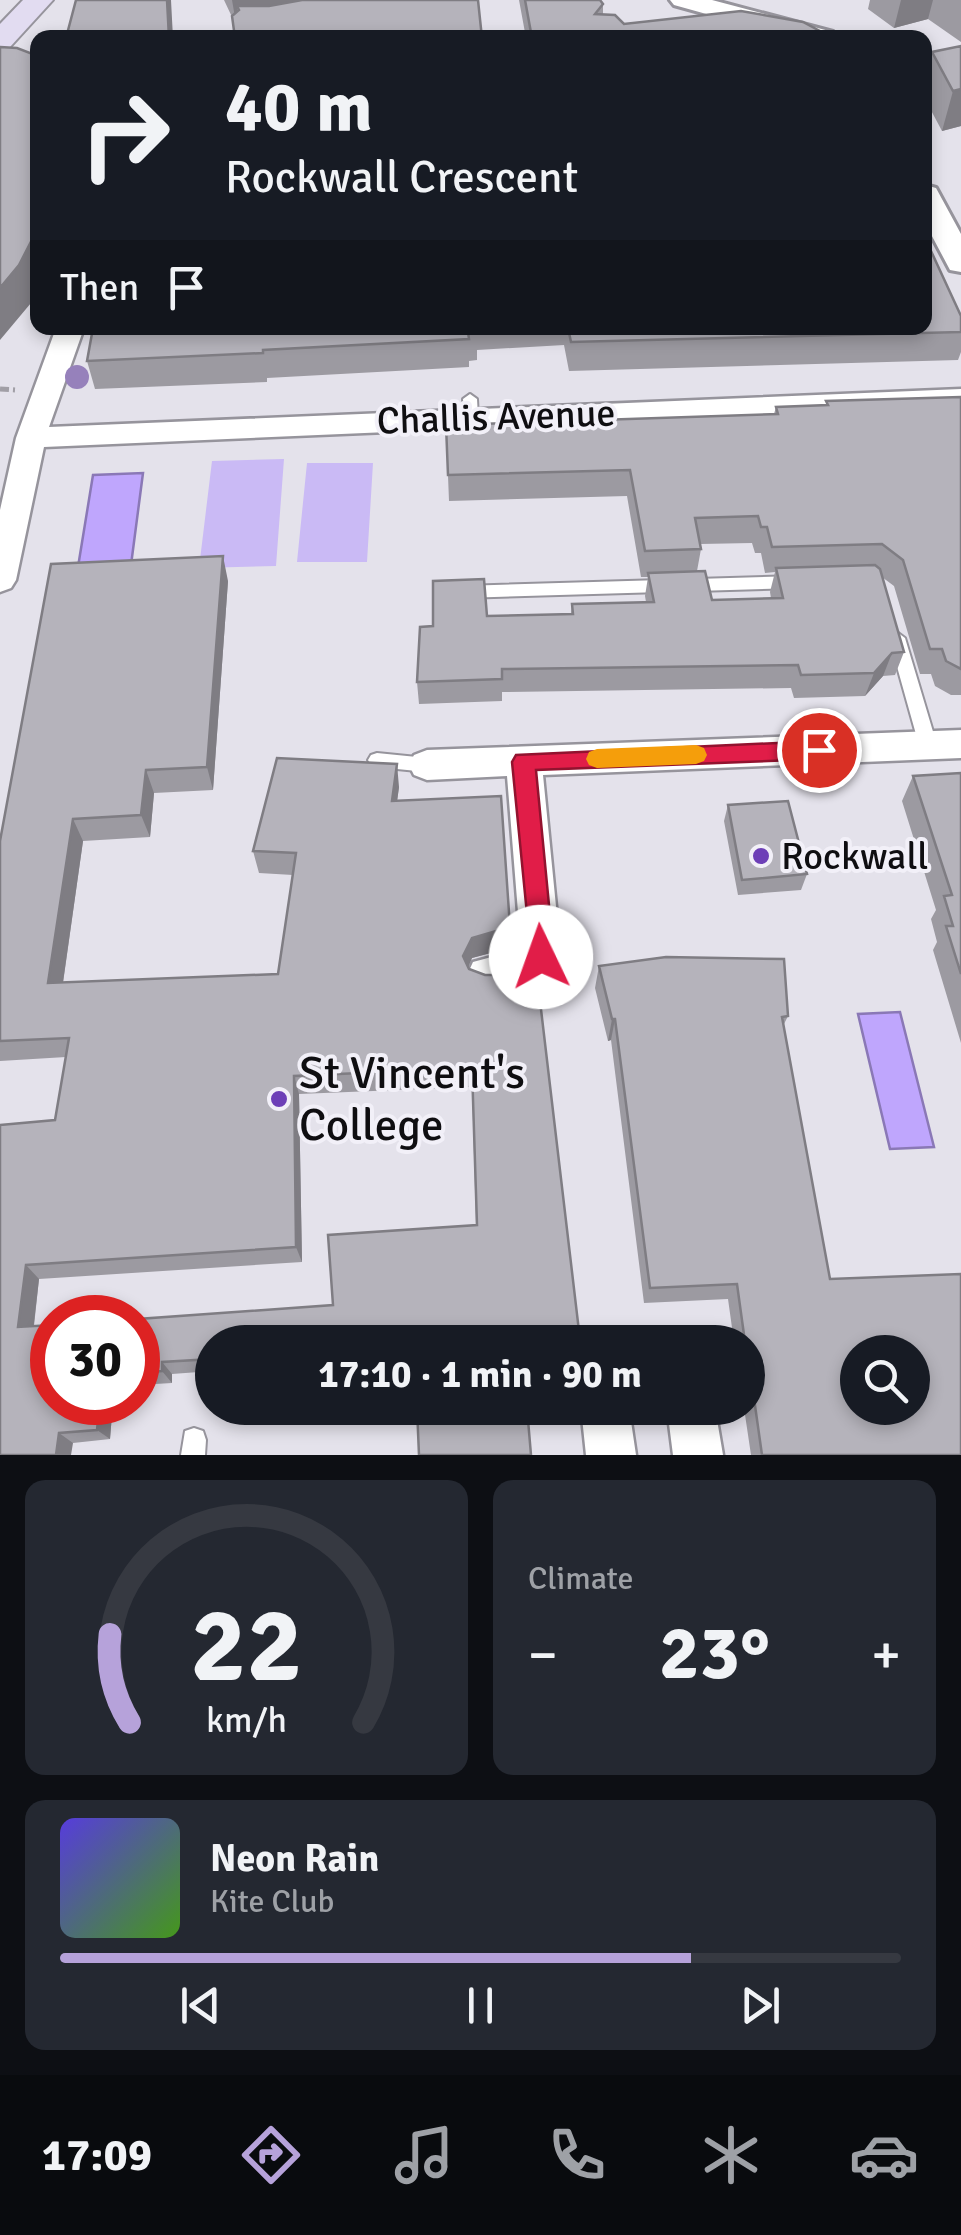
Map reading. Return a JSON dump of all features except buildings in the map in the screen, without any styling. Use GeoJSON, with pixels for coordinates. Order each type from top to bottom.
{"type":"FeatureCollection","features":[{"type":"Feature","properties":{"kind":"main road"},"geometry":{"type":"LineString","coordinates":[[0,41],[39,0]]}},
{"type":"Feature","properties":{"kind":"street"},"geometry":{"type":"LineString","coordinates":[[685,10],[723,13],[792,30]]}},
{"type":"Feature","properties":{"kind":"street"},"geometry":{"type":"LineString","coordinates":[[932,207],[961,263]]}},
{"type":"Feature","properties":{"kind":"street"},"geometry":{"type":"LineString","coordinates":[[0,580],[35,427],[68,335]]}},
{"type":"Feature","properties":{"kind":"street","name":"Challis Avenue"},"geometry":{"type":"LineString","coordinates":[[35,427],[961,382]]}},
{"type":"Feature","properties":{"kind":"street","name":"Challis Avenue"},"geometry":{"type":"LineString","coordinates":[[470,408],[961,398]]}},
{"type":"Feature","properties":{"kind":"street"},"geometry":{"type":"LineString","coordinates":[[426,765],[945,745]]}},
{"type":"Feature","properties":{"kind":"street"},"geometry":{"type":"LineString","coordinates":[[487,975],[535,965],[542,947],[524,762]]}},
{"type":"Feature","properties":{"kind":"street"},"geometry":{"type":"LineString","coordinates":[[607,1425],[611,1455]]}},
{"type":"Feature","properties":{"kind":"street"},"geometry":{"type":"LineString","coordinates":[[694,1425],[698,1455]]}},
{"type":"Feature","properties":{"kind":"lane"},"geometry":{"type":"LineString","coordinates":[[442,592],[813,581]]}},
{"type":"Feature","properties":{"kind":"lane"},"geometry":{"type":"LineString","coordinates":[[892,622],[945,745]]}},
{"type":"Feature","properties":{"kind":"lane"},"geometry":{"type":"LineString","coordinates":[[377,760],[426,765]]}},
{"type":"Feature","properties":{"kind":"shaded area"},"geometry":{"type":"Polygon","coordinates":[[[284,459],[276,566],[199,568],[212,461],[284,459]]]}},
{"type":"Feature","properties":{"kind":"shaded area"},"geometry":{"type":"Polygon","coordinates":[[[307,463],[373,463],[367,562],[297,562],[307,463]]]}},
{"type":"Feature","properties":{"kind":"shaded area"},"geometry":{"type":"Polygon","coordinates":[[[143,473],[131,565],[78,567],[93,475],[143,473]]]}},
{"type":"Feature","properties":{"kind":"shaded area"},"geometry":{"type":"Polygon","coordinates":[[[900,1012],[934,1147],[890,1149],[858,1014],[900,1012]]]}},
{"type":"Feature","properties":{"kind":"slow traffic"},"geometry":{"type":"LineString","coordinates":[[597,759],[696,755]]}},
{"type":"Feature","properties":{"kind":"place","name":"Rockwall"},"geometry":{"type":"Point","coordinates":[761,856]}},
{"type":"Feature","properties":{"kind":"place","name":"St Vincent's College"},"geometry":{"type":"Point","coordinates":[279,1099]}},
{"type":"Feature","properties":{"kind":"route"},"geometry":{"type":"LineString","coordinates":[[541,957],[524,762],[819,750]]}}]}
